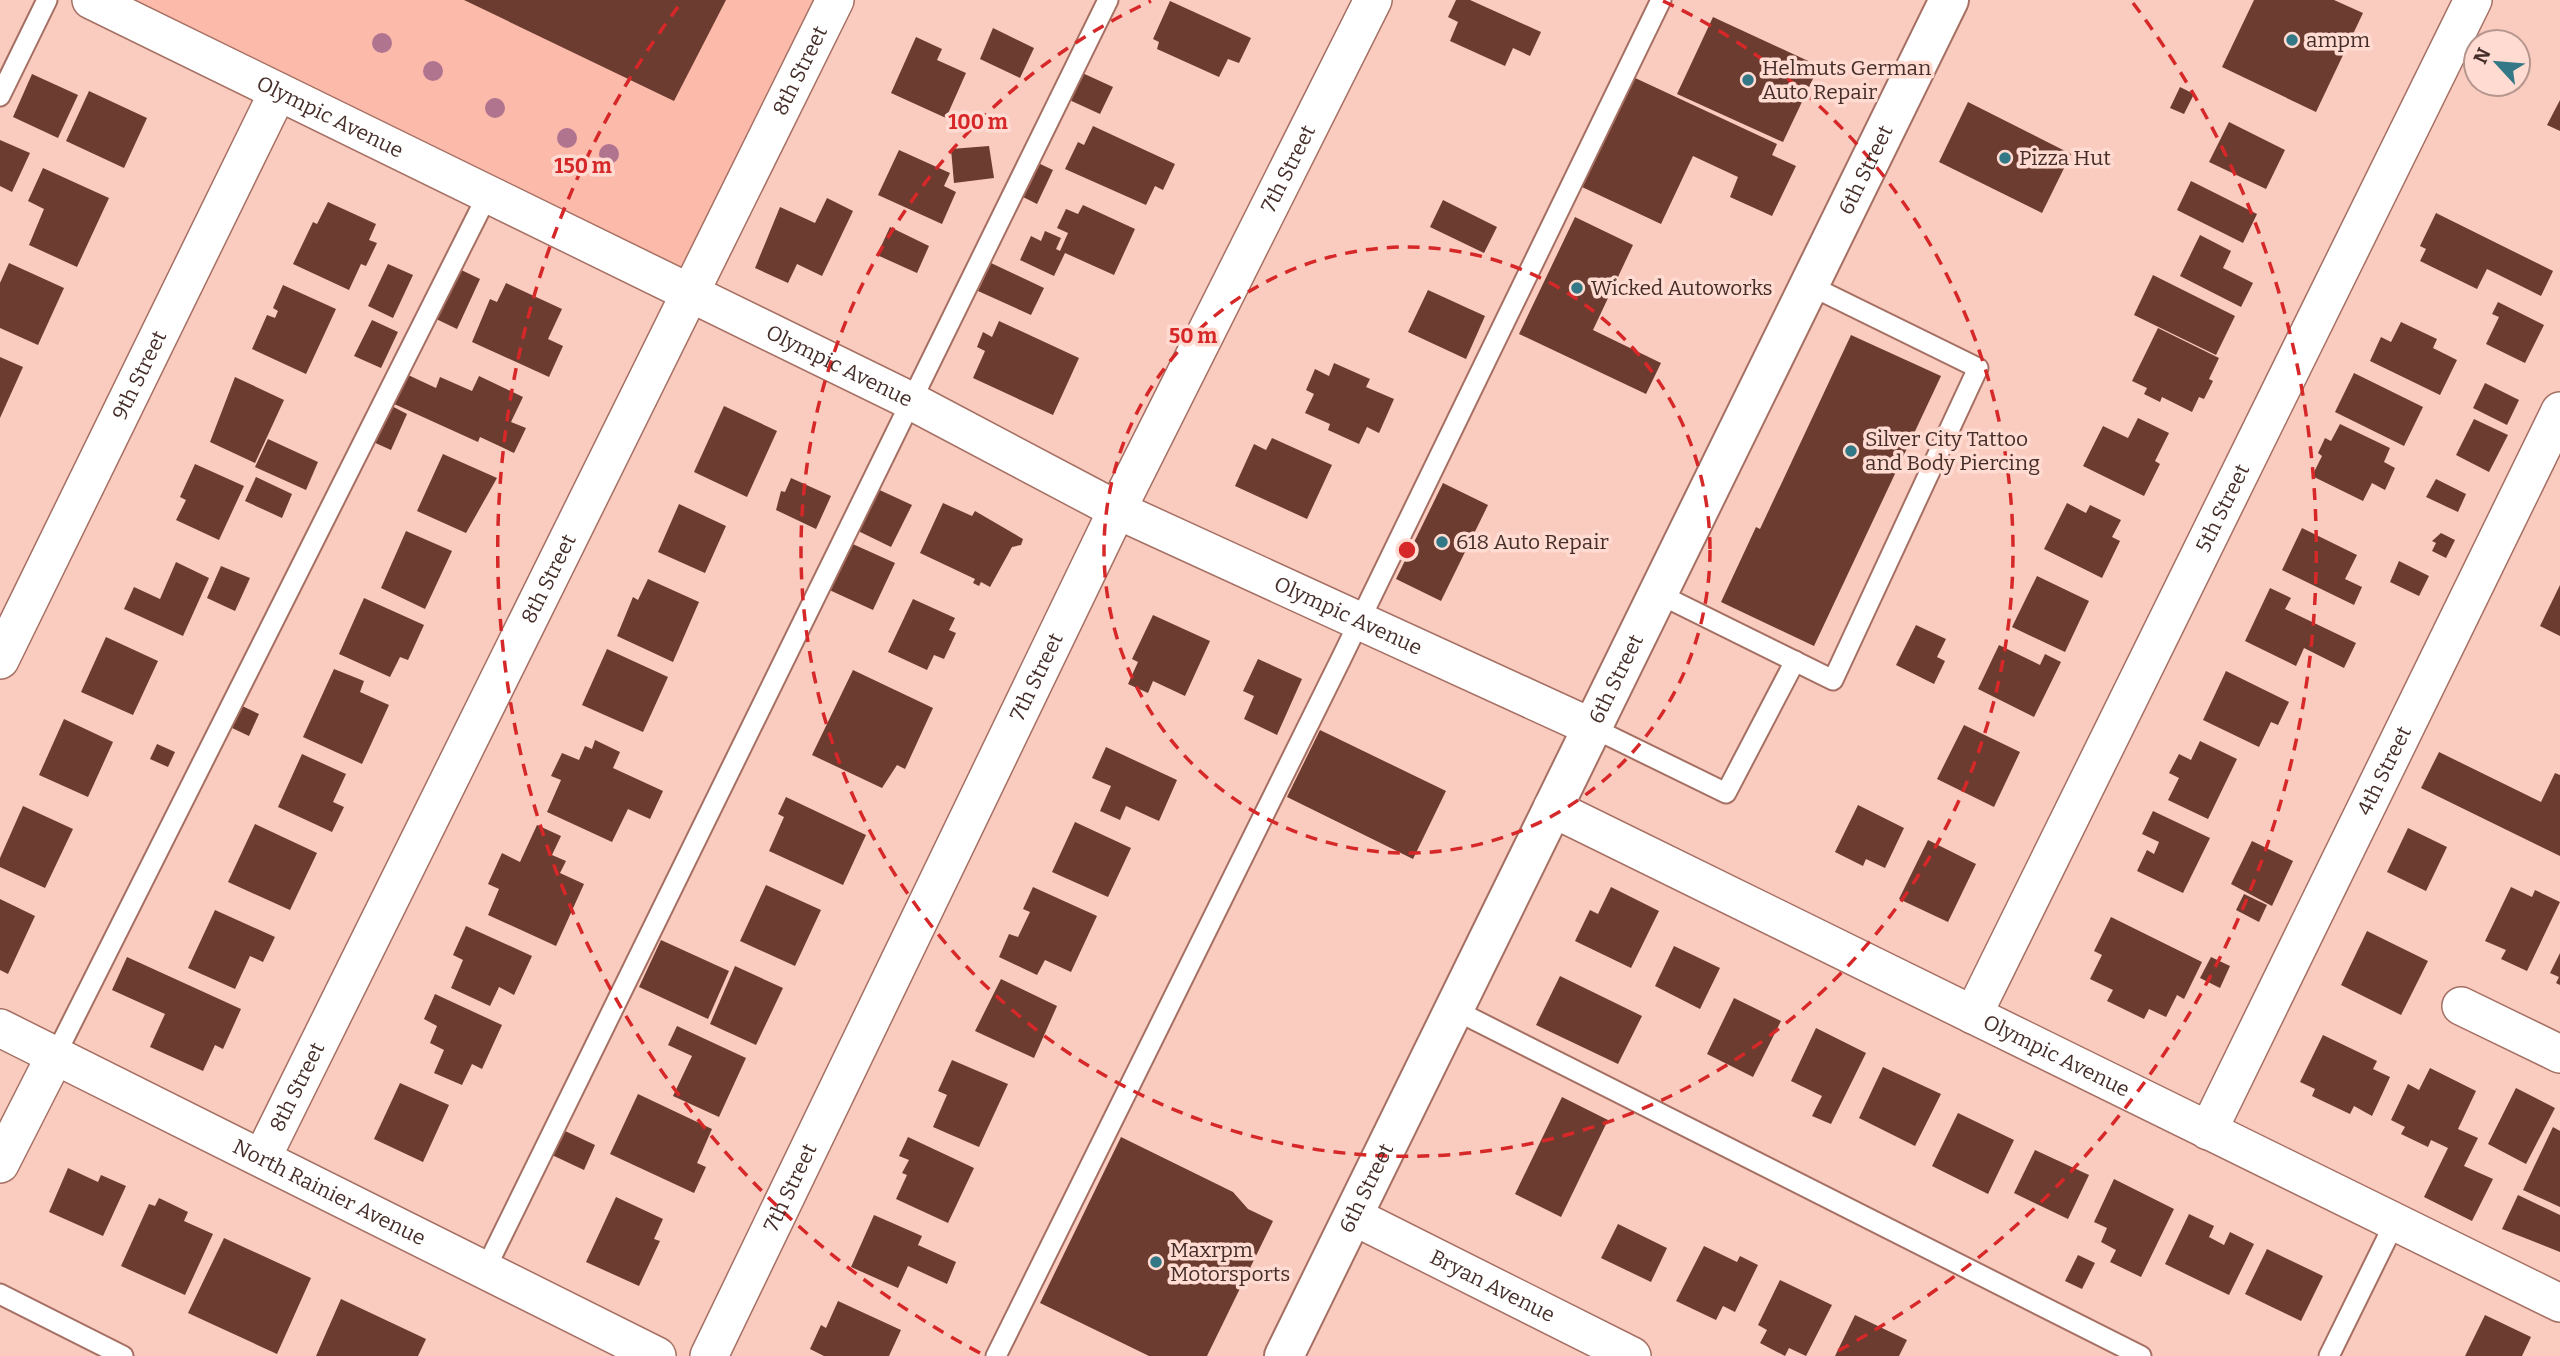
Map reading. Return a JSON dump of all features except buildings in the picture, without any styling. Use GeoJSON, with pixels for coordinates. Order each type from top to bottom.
{"type":"FeatureCollection","features":[{"type":"Feature","properties":{"kind":"main road","name":"6th Street"},"geometry":{"type":"LineString","coordinates":[[1284,1356],[1949,0]]}},
{"type":"Feature","properties":{"kind":"street","name":"Olympic Avenue"},"geometry":{"type":"LineString","coordinates":[[91,0],[911,401],[1117,510],[1591,727]]}},
{"type":"Feature","properties":{"kind":"street","name":"8th Street"},"geometry":{"type":"LineString","coordinates":[[262,1156],[835,0]]}},
{"type":"Feature","properties":{"kind":"street","name":"7th Street"},"geometry":{"type":"LineString","coordinates":[[709,1356],[1117,510],[1373,0]]}},
{"type":"Feature","properties":{"kind":"street","name":"5th Street"},"geometry":{"type":"LineString","coordinates":[[1973,1015],[2473,0]]}},
{"type":"Feature","properties":{"kind":"street","name":"9th Street"},"geometry":{"type":"LineString","coordinates":[[0,660],[278,92]]}},
{"type":"Feature","properties":{"kind":"street","name":"4th Street"},"geometry":{"type":"LineString","coordinates":[[2208,1130],[2560,411]]}},
{"type":"Feature","properties":{"kind":"street","name":"Olympic Avenue"},"geometry":{"type":"LineString","coordinates":[[1552,808],[2560,1303]]}},
{"type":"Feature","properties":{"kind":"street"},"geometry":{"type":"LineString","coordinates":[[2460,1006],[2560,1054]]}},
{"type":"Feature","properties":{"kind":"street","name":"North Rainier Avenue"},"geometry":{"type":"LineString","coordinates":[[0,1028],[262,1156],[657,1356]]}},
{"type":"Feature","properties":{"kind":"street"},"geometry":{"type":"LineString","coordinates":[[0,1164],[56,1054]]}},
{"type":"Feature","properties":{"kind":"street","name":"Bryan Avenue"},"geometry":{"type":"LineString","coordinates":[[1353,1216],[1632,1356]]}},
{"type":"Feature","properties":{"kind":"lane"},"geometry":{"type":"LineString","coordinates":[[0,96],[47,0]]}},
{"type":"Feature","properties":{"kind":"lane"},"geometry":{"type":"LineString","coordinates":[[485,1270],[1108,0]]}},
{"type":"Feature","properties":{"kind":"lane"},"geometry":{"type":"LineString","coordinates":[[996,1356],[1359,621],[1661,0]]}},
{"type":"Feature","properties":{"kind":"lane"},"geometry":{"type":"LineString","coordinates":[[56,1054],[488,194]]}},
{"type":"Feature","properties":{"kind":"lane"},"geometry":{"type":"LineString","coordinates":[[1657,593],[1833,680],[1978,369],[1809,285]]}},
{"type":"Feature","properties":{"kind":"lane"},"geometry":{"type":"LineString","coordinates":[[1591,727],[1726,793],[1795,661]]}},
{"type":"Feature","properties":{"kind":"lane"},"geometry":{"type":"LineString","coordinates":[[1453,1009],[2141,1356]]}},
{"type":"Feature","properties":{"kind":"lane"},"geometry":{"type":"LineString","coordinates":[[2329,1356],[2396,1222]]}},
{"type":"Feature","properties":{"kind":"lane"},"geometry":{"type":"LineString","coordinates":[[0,1294],[123,1356]]}},
{"type":"Feature","properties":{"kind":"shaded area"},"geometry":{"type":"Polygon","coordinates":[[[91,0],[835,0],[690,293],[91,0]]]}},
{"type":"Feature","properties":{"kind":"place","name":"ampm"},"geometry":{"type":"Point","coordinates":[2292,40]}},
{"type":"Feature","properties":{"kind":"place","name":"Helmuts German Auto Repair"},"geometry":{"type":"Point","coordinates":[1748,80]}},
{"type":"Feature","properties":{"kind":"place","name":"Pizza Hut"},"geometry":{"type":"Point","coordinates":[2005,158]}},
{"type":"Feature","properties":{"kind":"place","name":"Wicked Autoworks"},"geometry":{"type":"Point","coordinates":[1577,288]}},
{"type":"Feature","properties":{"kind":"place","name":"Silver City Tattoo and Body Piercing"},"geometry":{"type":"Point","coordinates":[1851,451]}},
{"type":"Feature","properties":{"kind":"place","name":"618 Auto Repair"},"geometry":{"type":"Point","coordinates":[1442,542]}},
{"type":"Feature","properties":{"kind":"place","name":"Maxrpm Motorsports"},"geometry":{"type":"Point","coordinates":[1156,1262]}}]}
